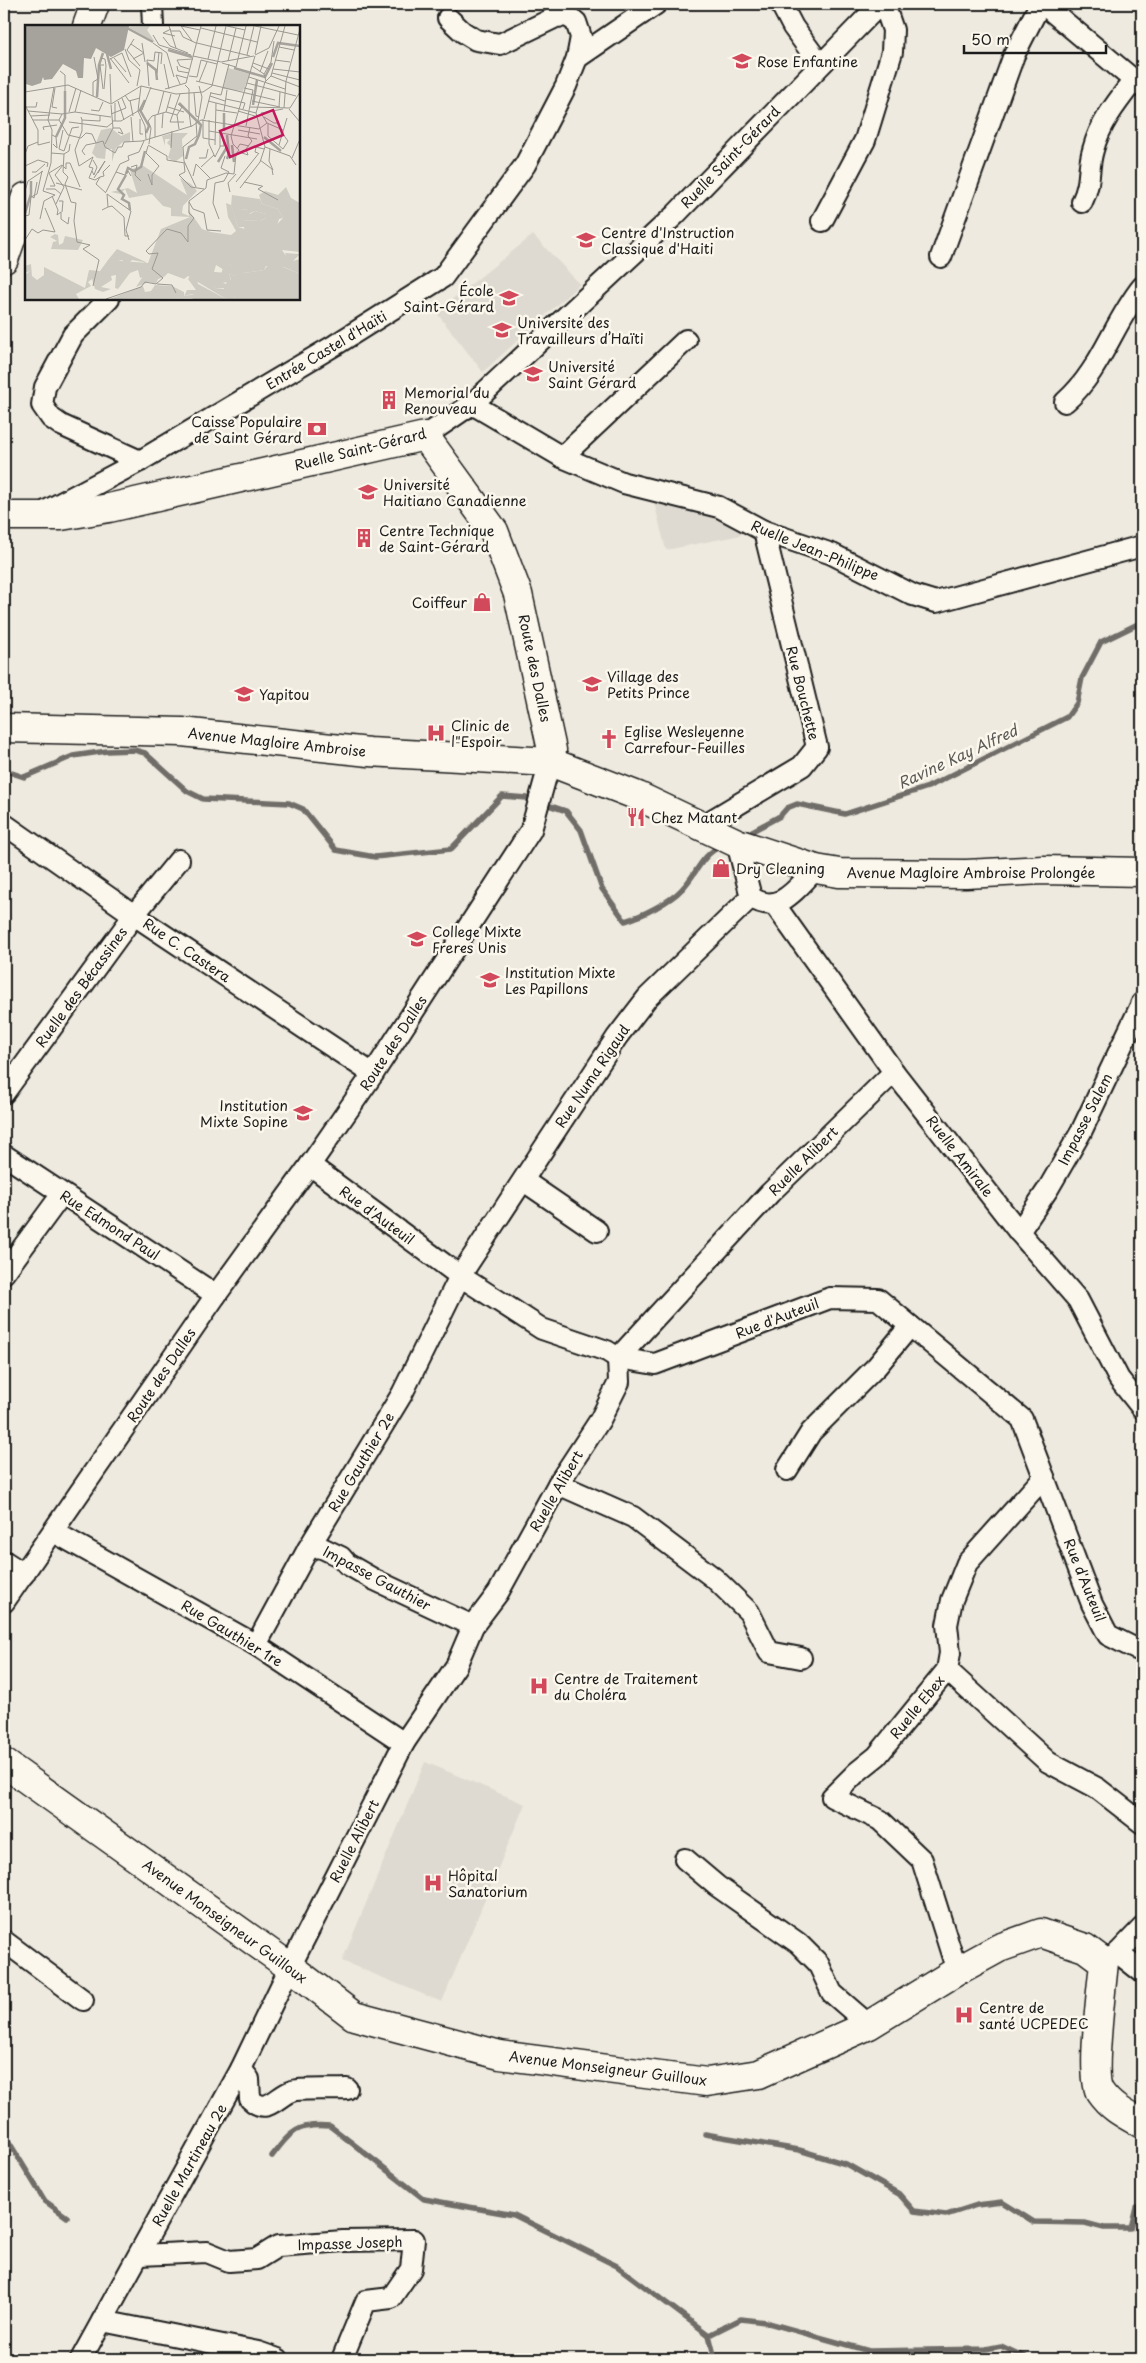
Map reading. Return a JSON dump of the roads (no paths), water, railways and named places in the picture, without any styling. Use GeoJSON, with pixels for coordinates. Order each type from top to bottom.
{"type":"FeatureCollection","features":[{"type":"Feature","properties":{"kind":"street"},"geometry":{"type":"LineString","coordinates":[[86,25],[95,4]]}},
{"type":"Feature","properties":{"kind":"street"},"geometry":{"type":"LineString","coordinates":[[152,4],[153,25]]}},
{"type":"Feature","properties":{"kind":"street"},"geometry":{"type":"LineString","coordinates":[[577,58],[656,4]]}},
{"type":"Feature","properties":{"kind":"street"},"geometry":{"type":"LineString","coordinates":[[781,4],[793,27],[820,64]]}},
{"type":"Feature","properties":{"kind":"street","name":"Ruelle Saint-Gérard"},"geometry":{"type":"LineString","coordinates":[[4,516],[34,518],[61,516],[110,508],[425,436],[472,404],[675,215],[880,4]]}},
{"type":"Feature","properties":{"kind":"street"},"geometry":{"type":"LineString","coordinates":[[822,221],[864,140],[892,52],[894,30],[884,4]]}},
{"type":"Feature","properties":{"kind":"street"},"geometry":{"type":"LineString","coordinates":[[941,257],[1014,55],[1041,4],[1138,84],[1113,107],[1100,128],[1092,150],[1089,187],[1082,202]]}},
{"type":"Feature","properties":{"kind":"street","name":"Entrée Castel d'Haïti"},"geometry":{"type":"LineString","coordinates":[[34,518],[140,461],[335,345],[444,277],[525,164],[566,86],[577,58],[581,36],[576,22],[567,16],[556,17],[500,44],[476,40],[463,32],[448,18]]}},
{"type":"Feature","properties":{"kind":"street"},"geometry":{"type":"LineString","coordinates":[[4,259],[25,200]]}},
{"type":"Feature","properties":{"kind":"street"},"geometry":{"type":"LineString","coordinates":[[1066,402],[1079,390],[1099,360],[1131,301],[1142,287]]}},
{"type":"Feature","properties":{"kind":"street"},"geometry":{"type":"LineString","coordinates":[[108,300],[73,335],[45,387],[42,405],[51,418],[61,425],[140,461]]}},
{"type":"Feature","properties":{"kind":"street"},"geometry":{"type":"LineString","coordinates":[[562,457],[686,340]]}},
{"type":"Feature","properties":{"kind":"street","name":"Ruelle Jean-Philippe"},"geometry":{"type":"LineString","coordinates":[[472,404],[562,457],[624,484],[719,507],[764,531],[832,554],[913,594],[936,602],[1142,546]]}},
{"type":"Feature","properties":{"kind":"street","name":"Route des Dalles"},"geometry":{"type":"LineString","coordinates":[[4,1602],[216,1295],[310,1166],[373,1074],[531,830],[543,793],[552,750],[518,594],[494,531],[425,436]]}},
{"type":"Feature","properties":{"kind":"street","name":"Rue Bouchette"},"geometry":{"type":"LineString","coordinates":[[702,826],[802,766],[817,747],[764,531]]}},
{"type":"Feature","properties":{"kind":"street","name":"Avenue Magloire Ambroise"},"geometry":{"type":"LineString","coordinates":[[4,728],[182,732],[369,752],[550,762]]}},
{"type":"Feature","properties":{"kind":"street","name":"Avenue Magloire Ambroise Prolongée"},"geometry":{"type":"LineString","coordinates":[[550,762],[605,783],[737,843],[816,869],[839,873],[871,872],[902,874],[1043,870],[1142,872]]}},
{"type":"Feature","properties":{"kind":"street","name":"Rue C. Castera"},"geometry":{"type":"LineString","coordinates":[[4,824],[134,916],[373,1074]]}},
{"type":"Feature","properties":{"kind":"street"},"geometry":{"type":"LineString","coordinates":[[737,843],[751,897],[758,902],[775,905],[783,900],[816,869]]}},
{"type":"Feature","properties":{"kind":"street","name":"Ruelle des Bécassines"},"geometry":{"type":"LineString","coordinates":[[4,1093],[134,916],[180,860]]}},
{"type":"Feature","properties":{"kind":"street","name":"Rue Numa Rigaud"},"geometry":{"type":"LineString","coordinates":[[460,1276],[617,1037],[647,998],[751,897]]}},
{"type":"Feature","properties":{"kind":"street","name":"Ruelle Amirale"},"geometry":{"type":"LineString","coordinates":[[775,905],[894,1072],[1019,1232],[1078,1300],[1119,1379],[1142,1408]]}},
{"type":"Feature","properties":{"kind":"street","name":"Impasse Salem"},"geometry":{"type":"LineString","coordinates":[[1019,1232],[1048,1189],[1081,1132],[1142,1003]]}},
{"type":"Feature","properties":{"kind":"street","name":"Ruelle Alibert"},"geometry":{"type":"LineString","coordinates":[[290,1967],[404,1744],[456,1666],[473,1626],[498,1593],[558,1484],[600,1420],[619,1382],[618,1358],[770,1193],[894,1072]]}},
{"type":"Feature","properties":{"kind":"street","name":"Rue Edmond Paul"},"geometry":{"type":"LineString","coordinates":[[4,1155],[216,1295]]}},
{"type":"Feature","properties":{"kind":"street","name":"Rue d'Auteuil"},"geometry":{"type":"LineString","coordinates":[[310,1166],[460,1276],[542,1329],[606,1351],[618,1358],[656,1364],[830,1298],[878,1299],[1022,1419],[1092,1604],[1108,1635],[1136,1649],[1142,1646]]}},
{"type":"Feature","properties":{"kind":"street"},"geometry":{"type":"LineString","coordinates":[[524,1180],[597,1231]]}},
{"type":"Feature","properties":{"kind":"street"},"geometry":{"type":"LineString","coordinates":[[4,1274],[62,1194]]}},
{"type":"Feature","properties":{"kind":"street","name":"Rue Gauthier 2e"},"geometry":{"type":"LineString","coordinates":[[256,1645],[308,1549],[402,1394],[460,1276]]}},
{"type":"Feature","properties":{"kind":"street"},"geometry":{"type":"LineString","coordinates":[[787,1470],[811,1432],[877,1366],[910,1326]]}},
{"type":"Feature","properties":{"kind":"street","name":"Ruelle Ebex"},"geometry":{"type":"LineString","coordinates":[[957,1971],[922,1860],[880,1820],[832,1797],[857,1772],[877,1756],[947,1670],[950,1653],[948,1625],[952,1600],[967,1563],[1044,1476]]}},
{"type":"Feature","properties":{"kind":"street"},"geometry":{"type":"LineString","coordinates":[[558,1484],[633,1517],[714,1578],[748,1612],[769,1652],[801,1658]]}},
{"type":"Feature","properties":{"kind":"street","name":"Rue Gauthier 1re"},"geometry":{"type":"LineString","coordinates":[[54,1532],[256,1645],[404,1744]]}},
{"type":"Feature","properties":{"kind":"street","name":"Impasse Gauthier"},"geometry":{"type":"LineString","coordinates":[[308,1549],[320,1547],[341,1556],[347,1564],[375,1580],[473,1626]]}},
{"type":"Feature","properties":{"kind":"street"},"geometry":{"type":"LineString","coordinates":[[4,1561],[24,1574]]}},
{"type":"Feature","properties":{"kind":"street"},"geometry":{"type":"LineString","coordinates":[[947,1670],[1048,1762],[1097,1788],[1142,1823]]}},
{"type":"Feature","properties":{"kind":"street","name":"Avenue Monseigneur Guilloux"},"geometry":{"type":"LineString","coordinates":[[4,1763],[290,1967],[354,2016],[500,2055],[707,2082],[759,2074],[869,2025],[957,1971],[999,1948],[1042,1933],[1111,1958]]}},
{"type":"Feature","properties":{"kind":"street"},"geometry":{"type":"LineString","coordinates":[[686,1859],[717,1886],[798,1943],[818,1963],[832,1993],[869,2025]]}},
{"type":"Feature","properties":{"kind":"street"},"geometry":{"type":"LineString","coordinates":[[1142,1928],[1111,1958],[1096,2068],[1099,2090],[1116,2110],[1142,2124]]}},
{"type":"Feature","properties":{"kind":"street"},"geometry":{"type":"LineString","coordinates":[[4,1941],[83,2000]]}},
{"type":"Feature","properties":{"kind":"street"},"geometry":{"type":"LineString","coordinates":[[1111,1958],[1142,1972]]}},
{"type":"Feature","properties":{"kind":"street","name":"Ruelle Martineau 2e"},"geometry":{"type":"LineString","coordinates":[[81,2359],[241,2069],[290,1967]]}},
{"type":"Feature","properties":{"kind":"street"},"geometry":{"type":"LineString","coordinates":[[241,2069],[249,2079],[250,2099],[256,2104],[271,2105],[292,2091],[347,2089]]}},
{"type":"Feature","properties":{"kind":"street","name":"Impasse Joseph"},"geometry":{"type":"LineString","coordinates":[[140,2254],[207,2252],[229,2261],[257,2259],[278,2246],[343,2241],[414,2240],[411,2269],[391,2298],[366,2301],[342,2359]]}},
{"type":"Feature","properties":{"kind":"street"},"geometry":{"type":"LineString","coordinates":[[102,2321],[249,2350],[278,2359]]}},
{"type":"Feature","properties":{"kind":"waterway","name":"Ravine Kay Alfred"},"geometry":{"type":"LineString","coordinates":[[745,835],[780,816],[787,808],[797,804],[845,814],[928,787],[1067,717],[1077,703],[1082,678],[1101,642],[1142,622]]}},
{"type":"Feature","properties":{"kind":"waterway","name":"Ravine Kay Alfred"},"geometry":{"type":"LineString","coordinates":[[6,771],[24,777],[73,756],[107,751],[134,750],[145,753],[187,791],[203,799],[289,803],[303,809],[336,850],[375,857],[451,849],[502,796],[527,798],[566,811],[581,830],[602,889],[625,921],[655,908],[677,894],[709,854],[721,846]]}},
{"type":"Feature","properties":{"kind":"waterway"},"geometry":{"type":"LineString","coordinates":[[272,2156],[296,2130],[310,2126],[330,2126],[424,2199],[514,2215],[617,2266],[709,2335],[741,2319],[765,2322],[869,2351],[986,2349],[1001,2346],[1029,2359]]}},
{"type":"Feature","properties":{"kind":"waterway"},"geometry":{"type":"LineString","coordinates":[[4,2134],[45,2201],[67,2217]]}},
{"type":"Feature","properties":{"kind":"waterway"},"geometry":{"type":"LineString","coordinates":[[705,2134],[799,2150],[846,2164],[899,2194],[914,2211],[946,2215],[977,2205],[1002,2202],[1034,2222],[1085,2223],[1104,2228],[1131,2228],[1136,2207],[1142,2207]]}},
{"type":"Feature","properties":{"kind":"waterway"},"geometry":{"type":"LineString","coordinates":[[709,2335],[715,2359]]}},
{"type":"Feature","properties":{"kind":"place","name":"Rose Enfantine"},"geometry":{"type":"Point","coordinates":[742,61]}},
{"type":"Feature","properties":{"kind":"place","name":"Centre d'Instruction Classique d'Haiti"},"geometry":{"type":"Point","coordinates":[586,240]}},
{"type":"Feature","properties":{"kind":"place","name":"École Saint-Gérard"},"geometry":{"type":"Point","coordinates":[509,298]}},
{"type":"Feature","properties":{"kind":"place","name":"Université des Travailleurs d’Haïti"},"geometry":{"type":"Point","coordinates":[502,330]}},
{"type":"Feature","properties":{"kind":"place","name":"Université Saint Gérard"},"geometry":{"type":"Point","coordinates":[533,374]}},
{"type":"Feature","properties":{"kind":"place","name":"Memorial du Renouveau"},"geometry":{"type":"Point","coordinates":[389,400]}},
{"type":"Feature","properties":{"kind":"place","name":"Caisse Populaire de Saint Gérard"},"geometry":{"type":"Point","coordinates":[317,429]}},
{"type":"Feature","properties":{"kind":"place","name":"Université Haitiano Canadienne"},"geometry":{"type":"Point","coordinates":[368,492]}},
{"type":"Feature","properties":{"kind":"place","name":"Centre Technique de Saint-Gérard"},"geometry":{"type":"Point","coordinates":[364,538]}},
{"type":"Feature","properties":{"kind":"place","name":"Coiffeur"},"geometry":{"type":"Point","coordinates":[482,602]}},
{"type":"Feature","properties":{"kind":"place","name":"Village des Petits Prince"},"geometry":{"type":"Point","coordinates":[592,684]}},
{"type":"Feature","properties":{"kind":"place","name":"Yapitou"},"geometry":{"type":"Point","coordinates":[244,694]}},
{"type":"Feature","properties":{"kind":"place","name":"Clinic de l\"Espoir"},"geometry":{"type":"Point","coordinates":[436,733]}},
{"type":"Feature","properties":{"kind":"place","name":"Eglise Wesleyenne Carrefour-Feuilles"},"geometry":{"type":"Point","coordinates":[609,739]}},
{"type":"Feature","properties":{"kind":"place","name":"Chez Matant"},"geometry":{"type":"Point","coordinates":[636,817]}},
{"type":"Feature","properties":{"kind":"place","name":"Dry Cleaning"},"geometry":{"type":"Point","coordinates":[721,868]}},
{"type":"Feature","properties":{"kind":"place","name":"College Mixte Freres Unis"},"geometry":{"type":"Point","coordinates":[417,939]}},
{"type":"Feature","properties":{"kind":"place","name":"Institution Mixte Les Papillons"},"geometry":{"type":"Point","coordinates":[490,980]}},
{"type":"Feature","properties":{"kind":"place","name":"Institution Mixte Sopine"},"geometry":{"type":"Point","coordinates":[303,1113]}},
{"type":"Feature","properties":{"kind":"place","name":"Centre de Traitement du Choléra"},"geometry":{"type":"Point","coordinates":[539,1686]}},
{"type":"Feature","properties":{"kind":"place","name":"Hôpital Sanatorium"},"geometry":{"type":"Point","coordinates":[433,1883]}},
{"type":"Feature","properties":{"kind":"place","name":"Centre de santé UCPEDEC"},"geometry":{"type":"Point","coordinates":[964,2015]}}]}
